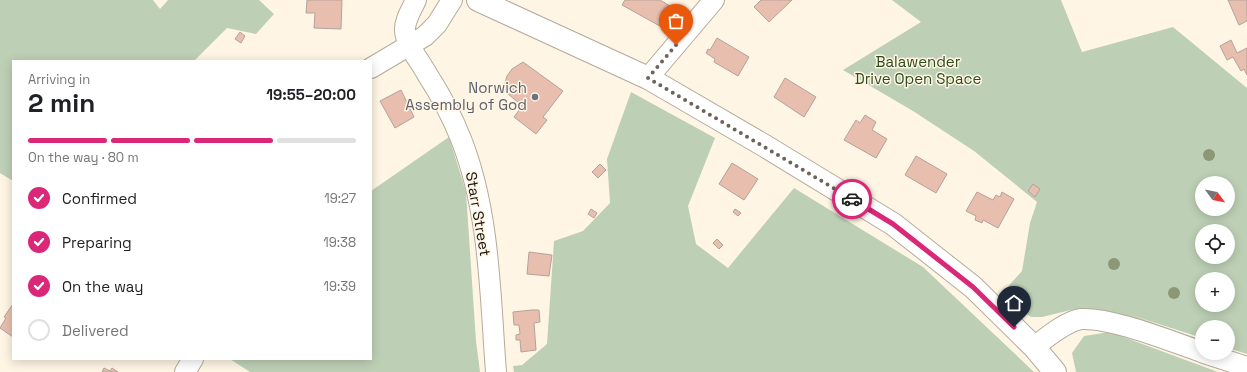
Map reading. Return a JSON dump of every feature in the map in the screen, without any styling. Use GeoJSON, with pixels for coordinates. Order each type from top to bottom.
{"type":"FeatureCollection","features":[{"type":"Feature","properties":{"kind":"main road"},"geometry":{"type":"LineString","coordinates":[[478,0],[648,78],[765,146],[893,224],[973,287],[1034,347],[1054,372]]}},
{"type":"Feature","properties":{"kind":"street","name":"Starr Street"},"geometry":{"type":"LineString","coordinates":[[416,0],[405,24],[405,34],[449,113],[470,164],[480,206],[484,233],[496,372]]}},
{"type":"Feature","properties":{"kind":"street"},"geometry":{"type":"LineString","coordinates":[[372,67],[410,45],[433,28],[452,0]]}},
{"type":"Feature","properties":{"kind":"street"},"geometry":{"type":"LineString","coordinates":[[648,78],[714,0]]}},
{"type":"Feature","properties":{"kind":"street"},"geometry":{"type":"LineString","coordinates":[[1034,347],[1059,329],[1080,319],[1109,322],[1195,350]]}},
{"type":"Feature","properties":{"kind":"street"},"geometry":{"type":"LineString","coordinates":[[185,372],[192,360]]}},
{"type":"Feature","properties":{"kind":"street"},"geometry":{"type":"LineString","coordinates":[[1225,360],[1247,367]]}},
{"type":"Feature","properties":{"kind":"green space"},"geometry":{"type":"Polygon","coordinates":[[[0,0],[153,0],[160,9],[168,0],[259,0],[274,14],[256,34],[227,28],[195,60],[12,60],[12,180],[0,173],[0,0]]]}},
{"type":"Feature","properties":{"kind":"green space","name":"Balawender Drive Open Space"},"geometry":{"type":"Polygon","coordinates":[[[892,0],[1061,0],[1082,52],[1173,27],[1247,88],[1247,354],[1235,350],[1235,320],[1195,320],[1195,336],[1131,315],[1195,338],[1195,342],[1105,313],[1075,309],[1042,317],[1031,317],[1015,305],[1003,292],[1022,271],[1030,223],[1037,202],[974,151],[913,111],[843,70],[921,22],[892,0]]]}},
{"type":"Feature","properties":{"kind":"green space"},"geometry":{"type":"Polygon","coordinates":[[[631,92],[715,138],[688,206],[696,244],[728,268],[794,188],[923,267],[1034,372],[514,372],[513,366],[522,365],[547,344],[554,241],[583,231],[610,203],[607,159],[631,92]]]}},
{"type":"Feature","properties":{"kind":"green space"},"geometry":{"type":"Polygon","coordinates":[[[449,137],[466,192],[476,341],[480,372],[250,372],[232,360],[372,360],[372,190],[449,137]]]}},
{"type":"Feature","properties":{"kind":"green space"},"geometry":{"type":"Polygon","coordinates":[[[1110,332],[1218,372],[1076,372],[1072,353],[1084,336],[1110,332]]]}},
{"type":"Feature","properties":{"kind":"building"},"geometry":{"type":"Polygon","coordinates":[[[307,0],[342,0],[341,29],[314,28],[315,13],[306,13],[307,0]]]}},
{"type":"Feature","properties":{"kind":"building"},"geometry":{"type":"Polygon","coordinates":[[[625,0],[660,0],[678,11],[667,30],[622,5],[625,0]]]}},
{"type":"Feature","properties":{"kind":"building"},"geometry":{"type":"Polygon","coordinates":[[[761,0],[792,0],[769,22],[754,7],[761,0]]]}},
{"type":"Feature","properties":{"kind":"building"},"geometry":{"type":"Polygon","coordinates":[[[1228,0],[1247,0],[1247,21],[1239,25],[1228,0]]]}},
{"type":"Feature","properties":{"kind":"building"},"geometry":{"type":"Polygon","coordinates":[[[240,32],[245,36],[241,43],[235,39],[240,32]]]}},
{"type":"Feature","properties":{"kind":"building"},"geometry":{"type":"Polygon","coordinates":[[[717,38],[749,57],[738,76],[714,62],[715,59],[706,53],[708,49],[710,50],[717,38]]]}},
{"type":"Feature","properties":{"kind":"building"},"geometry":{"type":"Polygon","coordinates":[[[1231,40],[1237,53],[1247,48],[1247,75],[1244,69],[1241,71],[1233,57],[1227,60],[1220,46],[1231,40]]]}},
{"type":"Feature","properties":{"kind":"building","name":"Norwich Assembly of God"},"geometry":{"type":"Polygon","coordinates":[[[523,62],[563,91],[543,117],[547,120],[536,134],[514,117],[520,109],[516,107],[519,103],[503,90],[507,76],[512,69],[523,62]]]}},
{"type":"Feature","properties":{"kind":"building"},"geometry":{"type":"Polygon","coordinates":[[[785,78],[816,97],[804,117],[774,97],[785,78]]]}},
{"type":"Feature","properties":{"kind":"building"},"geometry":{"type":"Polygon","coordinates":[[[401,90],[414,117],[395,128],[380,101],[401,90]]]}},
{"type":"Feature","properties":{"kind":"building"},"geometry":{"type":"Polygon","coordinates":[[[865,115],[876,122],[872,130],[887,139],[876,158],[844,140],[856,120],[860,123],[865,115]]]}},
{"type":"Feature","properties":{"kind":"building"},"geometry":{"type":"Polygon","coordinates":[[[916,156],[947,174],[936,193],[905,175],[916,156]]]}},
{"type":"Feature","properties":{"kind":"building"},"geometry":{"type":"Polygon","coordinates":[[[732,163],[758,179],[744,200],[719,184],[732,163]]]}},
{"type":"Feature","properties":{"kind":"building"},"geometry":{"type":"Polygon","coordinates":[[[600,164],[606,170],[598,178],[592,172],[600,164]]]}},
{"type":"Feature","properties":{"kind":"building"},"geometry":{"type":"Polygon","coordinates":[[[1033,184],[1040,189],[1035,197],[1028,191],[1033,184]]]}},
{"type":"Feature","properties":{"kind":"building"},"geometry":{"type":"Polygon","coordinates":[[[977,192],[993,200],[996,195],[1000,197],[1002,192],[1014,199],[998,228],[983,220],[982,223],[975,220],[976,216],[966,211],[977,192]]]}},
{"type":"Feature","properties":{"kind":"building"},"geometry":{"type":"Polygon","coordinates":[[[591,209],[597,213],[594,218],[588,214],[591,209]]]}},
{"type":"Feature","properties":{"kind":"building"},"geometry":{"type":"Polygon","coordinates":[[[735,209],[741,213],[738,216],[733,212],[735,209]]]}},
{"type":"Feature","properties":{"kind":"building"},"geometry":{"type":"Polygon","coordinates":[[[717,239],[723,245],[719,249],[713,243],[717,239]]]}},
{"type":"Feature","properties":{"kind":"building"},"geometry":{"type":"Polygon","coordinates":[[[529,252],[552,255],[549,276],[527,274],[529,252]]]}},
{"type":"Feature","properties":{"kind":"building"},"geometry":{"type":"Polygon","coordinates":[[[12,305],[12,336],[0,328],[6,318],[4,317],[12,305]]]}},
{"type":"Feature","properties":{"kind":"building"},"geometry":{"type":"Polygon","coordinates":[[[539,310],[540,322],[534,323],[536,350],[521,352],[520,340],[516,340],[516,335],[520,334],[519,325],[514,325],[513,312],[539,310]]]}},
{"type":"Feature","properties":{"kind":"building"},"geometry":{"type":"Polygon","coordinates":[[[104,368],[110,371],[112,368],[118,372],[102,372],[104,368]]]}},
{"type":"Feature","properties":{"kind":"way so far"},"geometry":{"type":"LineString","coordinates":[[676,45],[648,78],[765,146],[852,199]]}},
{"type":"Feature","properties":{"kind":"place","name":"Norwich Assembly of God"},"geometry":{"type":"Point","coordinates":[535,97]}},
{"type":"Feature","properties":{"kind":"route"},"geometry":{"type":"LineString","coordinates":[[852,199],[893,224],[973,287],[1014,327]]}}]}
